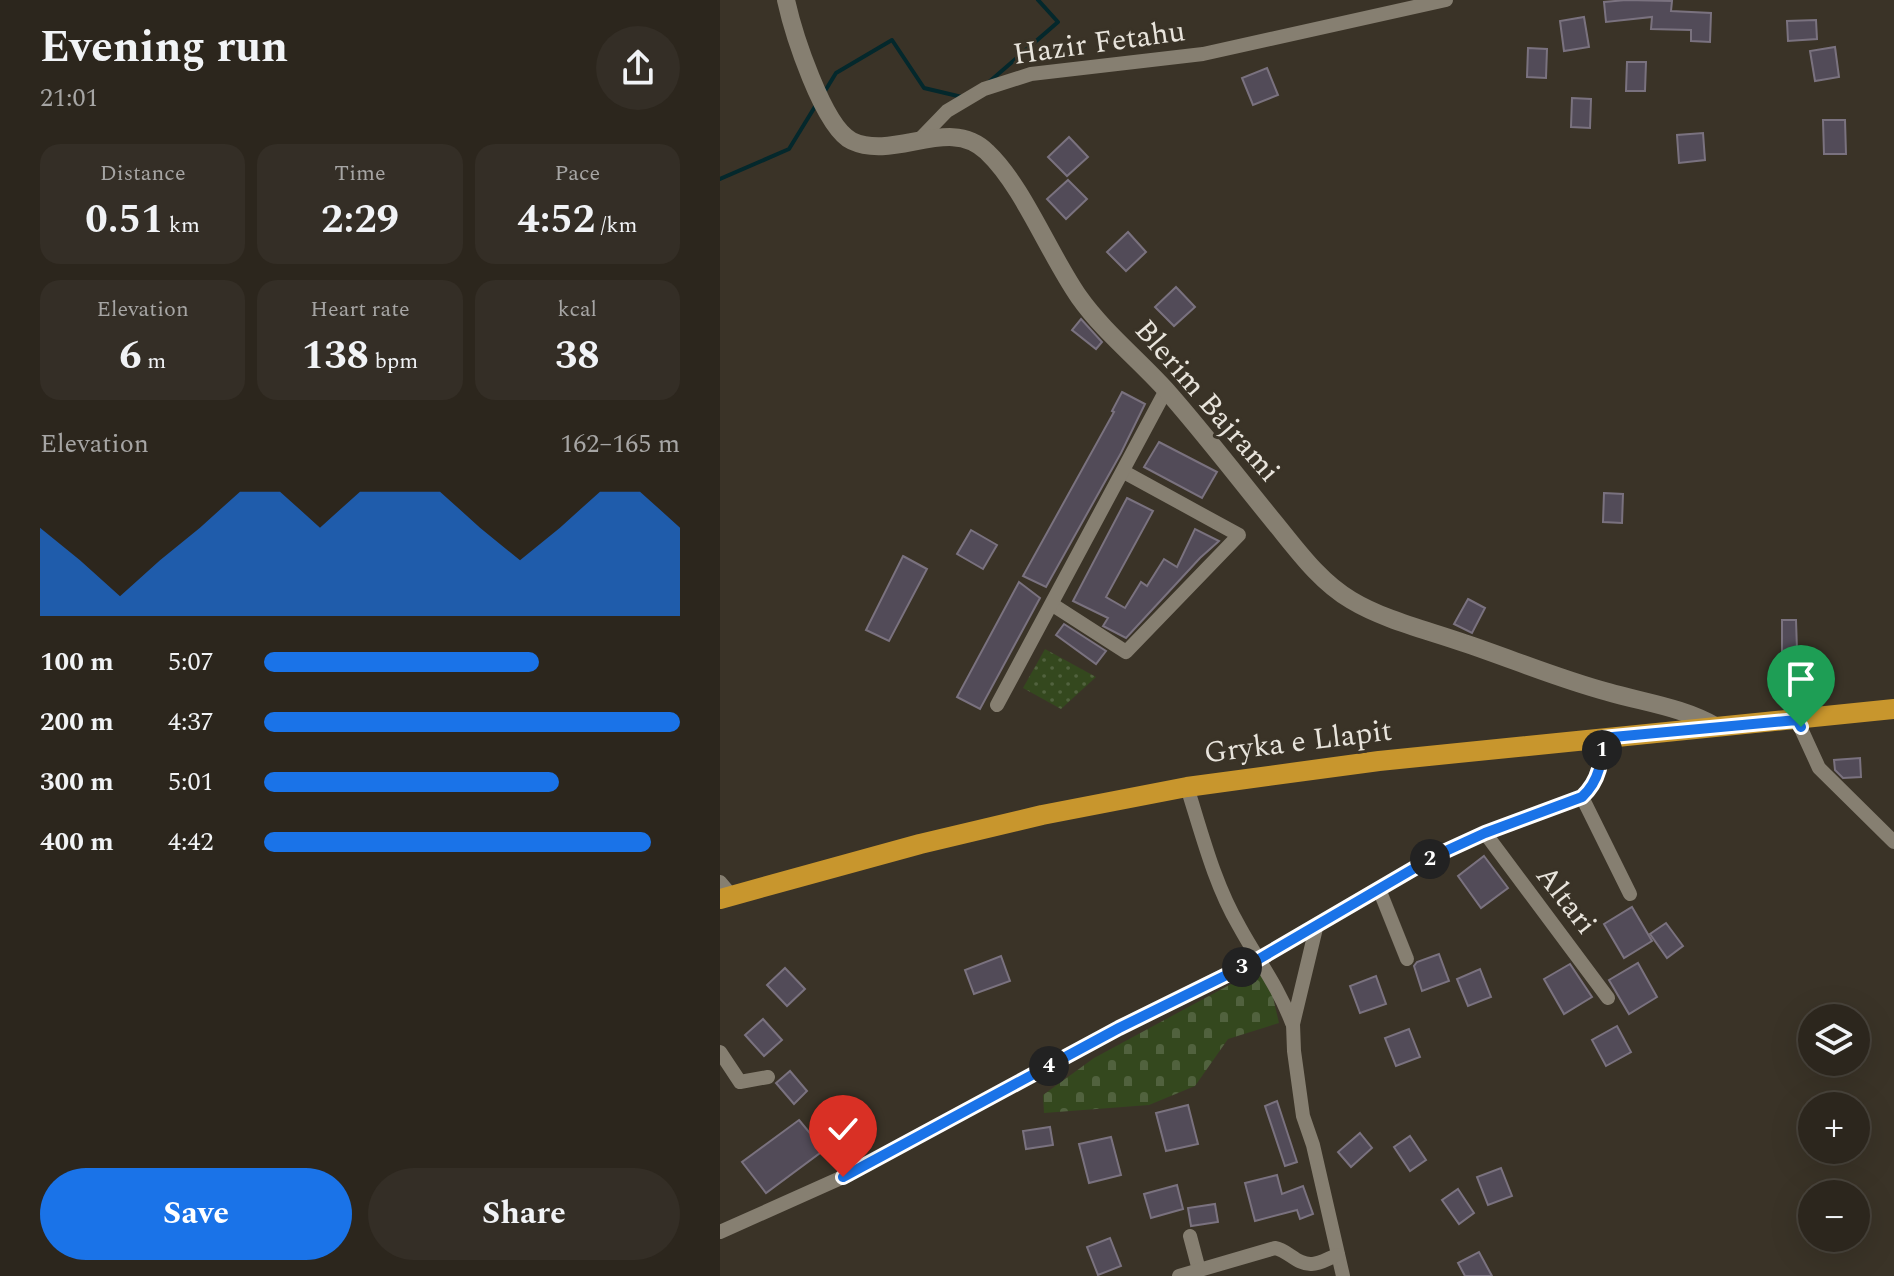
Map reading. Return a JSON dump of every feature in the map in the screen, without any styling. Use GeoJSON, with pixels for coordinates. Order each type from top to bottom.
{"type":"FeatureCollection","features":[{"type":"Feature","properties":{"kind":"main road","name":"Gryka e Llapit"},"geometry":{"type":"LineString","coordinates":[[724,892],[1027,819],[1187,787],[1379,761],[1894,709]]}},
{"type":"Feature","properties":{"kind":"street","name":"Blerim Bajrami"},"geometry":{"type":"LineString","coordinates":[[786,0],[804,59],[836,129],[854,142],[872,146],[955,137],[973,142],[987,151],[1017,191],[1081,301],[1166,390],[1316,572],[1350,600],[1546,672],[1693,713],[1717,727]]}},
{"type":"Feature","properties":{"kind":"street","name":"Hazir Fetahu"},"geometry":{"type":"LineString","coordinates":[[918,141],[947,111],[984,89],[1031,74],[1203,54],[1446,0]]}},
{"type":"Feature","properties":{"kind":"street"},"geometry":{"type":"LineString","coordinates":[[997,705],[1166,390]]}},
{"type":"Feature","properties":{"kind":"street"},"geometry":{"type":"LineString","coordinates":[[1053,605],[1126,652],[1239,535],[1124,472]]}},
{"type":"Feature","properties":{"kind":"street"},"geometry":{"type":"LineString","coordinates":[[1797,720],[1819,768],[1894,842]]}},
{"type":"Feature","properties":{"kind":"street"},"geometry":{"type":"LineString","coordinates":[[720,1232],[843,1177],[1119,1028],[1259,959],[1437,855],[1485,833],[1582,797],[1591,789],[1599,773],[1602,738]]}},
{"type":"Feature","properties":{"kind":"street"},"geometry":{"type":"LineString","coordinates":[[1187,787],[1226,899],[1239,928],[1275,982],[1293,1024]]}},
{"type":"Feature","properties":{"kind":"street","name":"Altari"},"geometry":{"type":"LineString","coordinates":[[1582,797],[1630,894]]}},
{"type":"Feature","properties":{"kind":"street","name":"Altari"},"geometry":{"type":"LineString","coordinates":[[1485,833],[1608,998]]}},
{"type":"Feature","properties":{"kind":"street"},"geometry":{"type":"LineString","coordinates":[[1379,889],[1407,959]]}},
{"type":"Feature","properties":{"kind":"street"},"geometry":{"type":"LineString","coordinates":[[1316,928],[1293,1024],[1297,1086],[1343,1276]]}},
{"type":"Feature","properties":{"kind":"street"},"geometry":{"type":"LineString","coordinates":[[720,1052],[740,1082],[768,1077]]}},
{"type":"Feature","properties":{"kind":"street"},"geometry":{"type":"LineString","coordinates":[[1190,1236],[1199,1270]]}},
{"type":"Feature","properties":{"kind":"street"},"geometry":{"type":"LineString","coordinates":[[1179,1276],[1275,1248],[1306,1264],[1338,1255]]}},
{"type":"Feature","properties":{"kind":"green space"},"geometry":{"type":"Polygon","coordinates":[[[1045,649],[1096,677],[1061,709],[1023,688],[1045,649]]]}},
{"type":"Feature","properties":{"kind":"green space"},"geometry":{"type":"Polygon","coordinates":[[[1257,970],[1272,993],[1279,1023],[1228,1039],[1195,1086],[1149,1105],[1044,1113],[1043,1095],[1094,1058],[1257,970]]]}},
{"type":"Feature","properties":{"kind":"building"},"geometry":{"type":"Polygon","coordinates":[[[1672,1],[1671,11],[1711,13],[1710,42],[1691,41],[1691,30],[1651,29],[1652,17],[1606,22],[1604,2],[1672,1]]]}},
{"type":"Feature","properties":{"kind":"building"},"geometry":{"type":"Polygon","coordinates":[[[1584,17],[1589,47],[1564,51],[1560,21],[1584,17]]]}},
{"type":"Feature","properties":{"kind":"building"},"geometry":{"type":"Polygon","coordinates":[[[1816,20],[1817,39],[1788,41],[1787,21],[1816,20]]]}},
{"type":"Feature","properties":{"kind":"building"},"geometry":{"type":"Polygon","coordinates":[[[1835,47],[1839,77],[1815,81],[1810,51],[1835,47]]]}},
{"type":"Feature","properties":{"kind":"building"},"geometry":{"type":"Polygon","coordinates":[[[1528,48],[1547,49],[1546,78],[1527,77],[1528,48]]]}},
{"type":"Feature","properties":{"kind":"building"},"geometry":{"type":"Polygon","coordinates":[[[1627,62],[1646,62],[1645,91],[1626,91],[1627,62]]]}},
{"type":"Feature","properties":{"kind":"building"},"geometry":{"type":"Polygon","coordinates":[[[1267,68],[1278,95],[1253,105],[1242,78],[1267,68]]]}},
{"type":"Feature","properties":{"kind":"building"},"geometry":{"type":"Polygon","coordinates":[[[1572,98],[1591,99],[1590,128],[1571,127],[1572,98]]]}},
{"type":"Feature","properties":{"kind":"building"},"geometry":{"type":"Polygon","coordinates":[[[1823,120],[1845,120],[1846,154],[1824,154],[1823,120]]]}},
{"type":"Feature","properties":{"kind":"building"},"geometry":{"type":"Polygon","coordinates":[[[1703,133],[1705,160],[1679,163],[1677,135],[1703,133]]]}},
{"type":"Feature","properties":{"kind":"building"},"geometry":{"type":"Polygon","coordinates":[[[1069,137],[1088,157],[1067,176],[1048,157],[1069,137]]]}},
{"type":"Feature","properties":{"kind":"building"},"geometry":{"type":"Polygon","coordinates":[[[1068,180],[1087,199],[1066,219],[1047,199],[1068,180]]]}},
{"type":"Feature","properties":{"kind":"building"},"geometry":{"type":"Polygon","coordinates":[[[1128,232],[1146,252],[1126,271],[1107,252],[1128,232]]]}},
{"type":"Feature","properties":{"kind":"building"},"geometry":{"type":"Polygon","coordinates":[[[1176,287],[1195,307],[1174,326],[1155,307],[1176,287]]]}},
{"type":"Feature","properties":{"kind":"building"},"geometry":{"type":"Polygon","coordinates":[[[1081,319],[1102,342],[1096,349],[1072,330],[1081,319]]]}},
{"type":"Feature","properties":{"kind":"building"},"geometry":{"type":"Polygon","coordinates":[[[1122,392],[1145,404],[1046,587],[1023,576],[1114,412],[1122,392]]]}},
{"type":"Feature","properties":{"kind":"building"},"geometry":{"type":"Polygon","coordinates":[[[1159,442],[1217,472],[1202,498],[1144,467],[1159,442]]]}},
{"type":"Feature","properties":{"kind":"building"},"geometry":{"type":"Polygon","coordinates":[[[1604,493],[1623,494],[1622,523],[1603,522],[1604,493]]]}},
{"type":"Feature","properties":{"kind":"building"},"geometry":{"type":"Polygon","coordinates":[[[1127,498],[1153,511],[1106,597],[1125,608],[1141,582],[1147,586],[1164,559],[1177,567],[1195,529],[1219,541],[1126,638],[1103,626],[1108,618],[1073,601],[1127,498]]]}},
{"type":"Feature","properties":{"kind":"building"},"geometry":{"type":"Polygon","coordinates":[[[971,530],[997,545],[983,569],[957,554],[971,530]]]}},
{"type":"Feature","properties":{"kind":"building"},"geometry":{"type":"Polygon","coordinates":[[[903,556],[927,569],[889,641],[866,630],[903,556]]]}},
{"type":"Feature","properties":{"kind":"building"},"geometry":{"type":"Polygon","coordinates":[[[1019,582],[1040,598],[980,709],[957,697],[1019,582]]]}},
{"type":"Feature","properties":{"kind":"building"},"geometry":{"type":"Polygon","coordinates":[[[1468,599],[1485,608],[1472,633],[1454,624],[1468,599]]]}},
{"type":"Feature","properties":{"kind":"building"},"geometry":{"type":"Polygon","coordinates":[[[1782,620],[1796,620],[1797,650],[1782,651],[1782,620]]]}},
{"type":"Feature","properties":{"kind":"building"},"geometry":{"type":"Polygon","coordinates":[[[1064,624],[1106,651],[1096,664],[1056,635],[1064,624]]]}},
{"type":"Feature","properties":{"kind":"building"},"geometry":{"type":"Polygon","coordinates":[[[1860,758],[1861,777],[1843,778],[1835,770],[1834,760],[1860,758]]]}},
{"type":"Feature","properties":{"kind":"building"},"geometry":{"type":"Polygon","coordinates":[[[1484,856],[1508,888],[1481,908],[1458,876],[1484,856]]]}},
{"type":"Feature","properties":{"kind":"building"},"geometry":{"type":"Polygon","coordinates":[[[1632,907],[1652,941],[1624,958],[1604,924],[1632,907]]]}},
{"type":"Feature","properties":{"kind":"building"},"geometry":{"type":"Polygon","coordinates":[[[1666,923],[1683,946],[1667,958],[1650,934],[1666,923]]]}},
{"type":"Feature","properties":{"kind":"building"},"geometry":{"type":"Polygon","coordinates":[[[1439,954],[1449,981],[1422,991],[1414,966],[1439,954]]]}},
{"type":"Feature","properties":{"kind":"building"},"geometry":{"type":"Polygon","coordinates":[[[1001,956],[1010,981],[974,994],[965,970],[1001,956]]]}},
{"type":"Feature","properties":{"kind":"building"},"geometry":{"type":"Polygon","coordinates":[[[1638,963],[1657,997],[1629,1014],[1609,980],[1638,963]]]}},
{"type":"Feature","properties":{"kind":"building"},"geometry":{"type":"Polygon","coordinates":[[[1570,964],[1592,997],[1564,1014],[1544,979],[1570,964]]]}},
{"type":"Feature","properties":{"kind":"building"},"geometry":{"type":"Polygon","coordinates":[[[785,968],[805,989],[787,1006],[767,985],[785,968]]]}},
{"type":"Feature","properties":{"kind":"building"},"geometry":{"type":"Polygon","coordinates":[[[1480,969],[1491,997],[1468,1006],[1457,979],[1480,969]]]}},
{"type":"Feature","properties":{"kind":"building"},"geometry":{"type":"Polygon","coordinates":[[[1376,976],[1386,1004],[1360,1013],[1350,986],[1376,976]]]}},
{"type":"Feature","properties":{"kind":"building"},"geometry":{"type":"Polygon","coordinates":[[[763,1019],[782,1040],[764,1056],[745,1035],[763,1019]]]}},
{"type":"Feature","properties":{"kind":"building"},"geometry":{"type":"Polygon","coordinates":[[[1617,1026],[1631,1052],[1606,1066],[1592,1040],[1617,1026]]]}},
{"type":"Feature","properties":{"kind":"building"},"geometry":{"type":"Polygon","coordinates":[[[1409,1029],[1420,1057],[1396,1066],[1385,1038],[1409,1029]]]}},
{"type":"Feature","properties":{"kind":"building"},"geometry":{"type":"Polygon","coordinates":[[[790,1071],[807,1091],[794,1104],[776,1083],[790,1071]]]}},
{"type":"Feature","properties":{"kind":"building"},"geometry":{"type":"Polygon","coordinates":[[[1277,1101],[1297,1162],[1285,1166],[1265,1106],[1277,1101]]]}},
{"type":"Feature","properties":{"kind":"building"},"geometry":{"type":"Polygon","coordinates":[[[1188,1105],[1198,1144],[1166,1151],[1156,1113],[1188,1105]]]}},
{"type":"Feature","properties":{"kind":"building"},"geometry":{"type":"Polygon","coordinates":[[[799,1120],[824,1150],[766,1193],[742,1162],[799,1120]]]}},
{"type":"Feature","properties":{"kind":"building"},"geometry":{"type":"Polygon","coordinates":[[[1050,1127],[1053,1145],[1026,1149],[1023,1131],[1050,1127]]]}},
{"type":"Feature","properties":{"kind":"building"},"geometry":{"type":"Polygon","coordinates":[[[1360,1133],[1372,1148],[1351,1167],[1338,1152],[1360,1133]]]}},
{"type":"Feature","properties":{"kind":"building"},"geometry":{"type":"Polygon","coordinates":[[[1410,1136],[1426,1160],[1410,1171],[1394,1147],[1410,1136]]]}},
{"type":"Feature","properties":{"kind":"building"},"geometry":{"type":"Polygon","coordinates":[[[1111,1137],[1121,1175],[1089,1183],[1079,1144],[1111,1137]]]}},
{"type":"Feature","properties":{"kind":"building"},"geometry":{"type":"Polygon","coordinates":[[[1501,1168],[1512,1196],[1488,1205],[1477,1177],[1501,1168]]]}},
{"type":"Feature","properties":{"kind":"building"},"geometry":{"type":"Polygon","coordinates":[[[1277,1175],[1282,1194],[1303,1186],[1313,1214],[1300,1219],[1297,1210],[1255,1221],[1245,1183],[1277,1175]]]}},
{"type":"Feature","properties":{"kind":"building"},"geometry":{"type":"Polygon","coordinates":[[[1177,1185],[1183,1209],[1151,1218],[1144,1194],[1177,1185]]]}},
{"type":"Feature","properties":{"kind":"building"},"geometry":{"type":"Polygon","coordinates":[[[1458,1189],[1474,1213],[1459,1224],[1442,1200],[1458,1189]]]}},
{"type":"Feature","properties":{"kind":"building"},"geometry":{"type":"Polygon","coordinates":[[[1215,1204],[1218,1222],[1191,1226],[1188,1208],[1215,1204]]]}},
{"type":"Feature","properties":{"kind":"building"},"geometry":{"type":"Polygon","coordinates":[[[1110,1238],[1121,1266],[1098,1275],[1087,1247],[1110,1238]]]}},
{"type":"Feature","properties":{"kind":"building"},"geometry":{"type":"Polygon","coordinates":[[[1479,1252],[1492,1276],[1465,1276],[1458,1263],[1479,1252]]]}},
{"type":"Feature","properties":{"kind":"waterway"},"geometry":{"type":"LineString","coordinates":[[989,82],[1058,22],[1038,0]]}},
{"type":"Feature","properties":{"kind":"waterway"},"geometry":{"type":"LineString","coordinates":[[825,91],[836,73],[892,40],[924,88],[962,97]]}},
{"type":"Feature","properties":{"kind":"waterway"},"geometry":{"type":"LineString","coordinates":[[720,179],[789,149],[816,105]]}},
{"type":"Feature","properties":{"kind":"route"},"geometry":{"type":"LineString","coordinates":[[843,1177],[1119,1028],[1259,959],[1437,855],[1485,833],[1582,797],[1597,779],[1602,738],[1797,720],[1801,727]]}}]}
